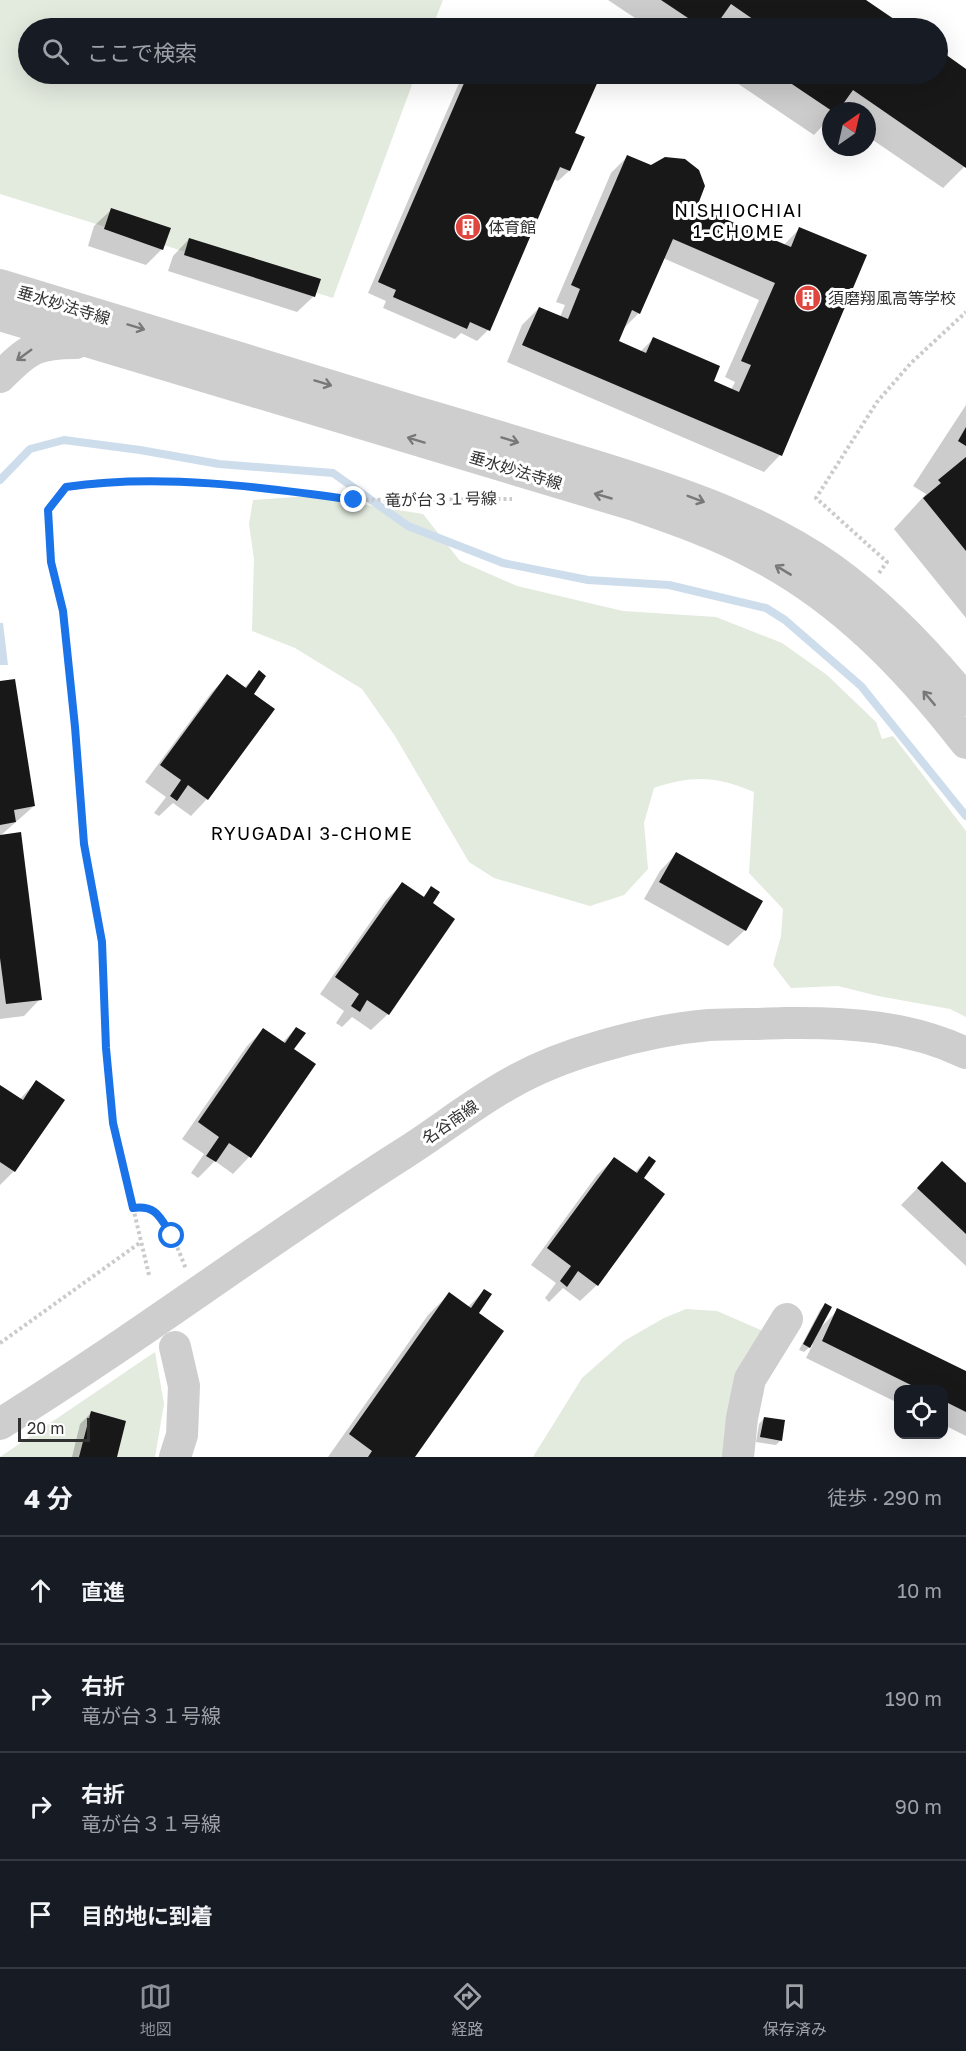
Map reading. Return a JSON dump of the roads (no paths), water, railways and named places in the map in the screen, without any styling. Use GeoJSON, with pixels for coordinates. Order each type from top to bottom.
{"type":"FeatureCollection","features":[{"type":"Feature","properties":{"kind":"street","name":"垂水妙法寺線"},"geometry":{"type":"LineString","coordinates":[[0,285],[677,491],[750,521],[797,547],[859,590],[913,639],[966,700]]}},
{"type":"Feature","properties":{"kind":"street","name":"垂水妙法寺線"},"geometry":{"type":"LineString","coordinates":[[0,315],[634,505],[694,526],[753,553],[809,587],[838,608],[871,636],[913,679],[966,743]]}},
{"type":"Feature","properties":{"kind":"street"},"geometry":{"type":"LineString","coordinates":[[0,377],[16,361],[35,348],[49,343],[95,343]]}},
{"type":"Feature","properties":{"kind":"street","name":"名谷南線"},"geometry":{"type":"LineString","coordinates":[[0,1424],[70,1380],[434,1134],[461,1113],[508,1084],[559,1062],[601,1046],[708,1026],[830,1022],[860,1024],[908,1033],[940,1041],[966,1053]]}},
{"type":"Feature","properties":{"kind":"street"},"geometry":{"type":"LineString","coordinates":[[738,1457],[742,1418],[750,1379],[788,1319]]}},
{"type":"Feature","properties":{"kind":"street"},"geometry":{"type":"LineString","coordinates":[[175,1347],[184,1386],[182,1435],[175,1457]]}},
{"type":"Feature","properties":{"kind":"water"},"geometry":{"type":"Polygon","coordinates":[[[0,623],[3,623],[8,665],[0,665],[0,623]]]}},
{"type":"Feature","properties":{"kind":"waterway"},"geometry":{"type":"LineString","coordinates":[[0,480],[30,449],[64,440],[219,464],[333,473],[408,526],[503,563],[588,580],[669,585],[766,608],[785,620],[861,686],[966,816]]}},
{"type":"Feature","properties":{"kind":"place","name":"体育館"},"geometry":{"type":"Point","coordinates":[468,227]}},
{"type":"Feature","properties":{"kind":"place","name":"須磨翔風高等学校"},"geometry":{"type":"Point","coordinates":[808,298]}},
{"type":"Feature","properties":{"kind":"district","name":"NISHIOCHIAI 1-CHOME"},"geometry":{"type":"Point","coordinates":[739,221]}},
{"type":"Feature","properties":{"kind":"district","name":"RYUGADAI 3-CHOME"},"geometry":{"type":"Point","coordinates":[312,834]}}]}
